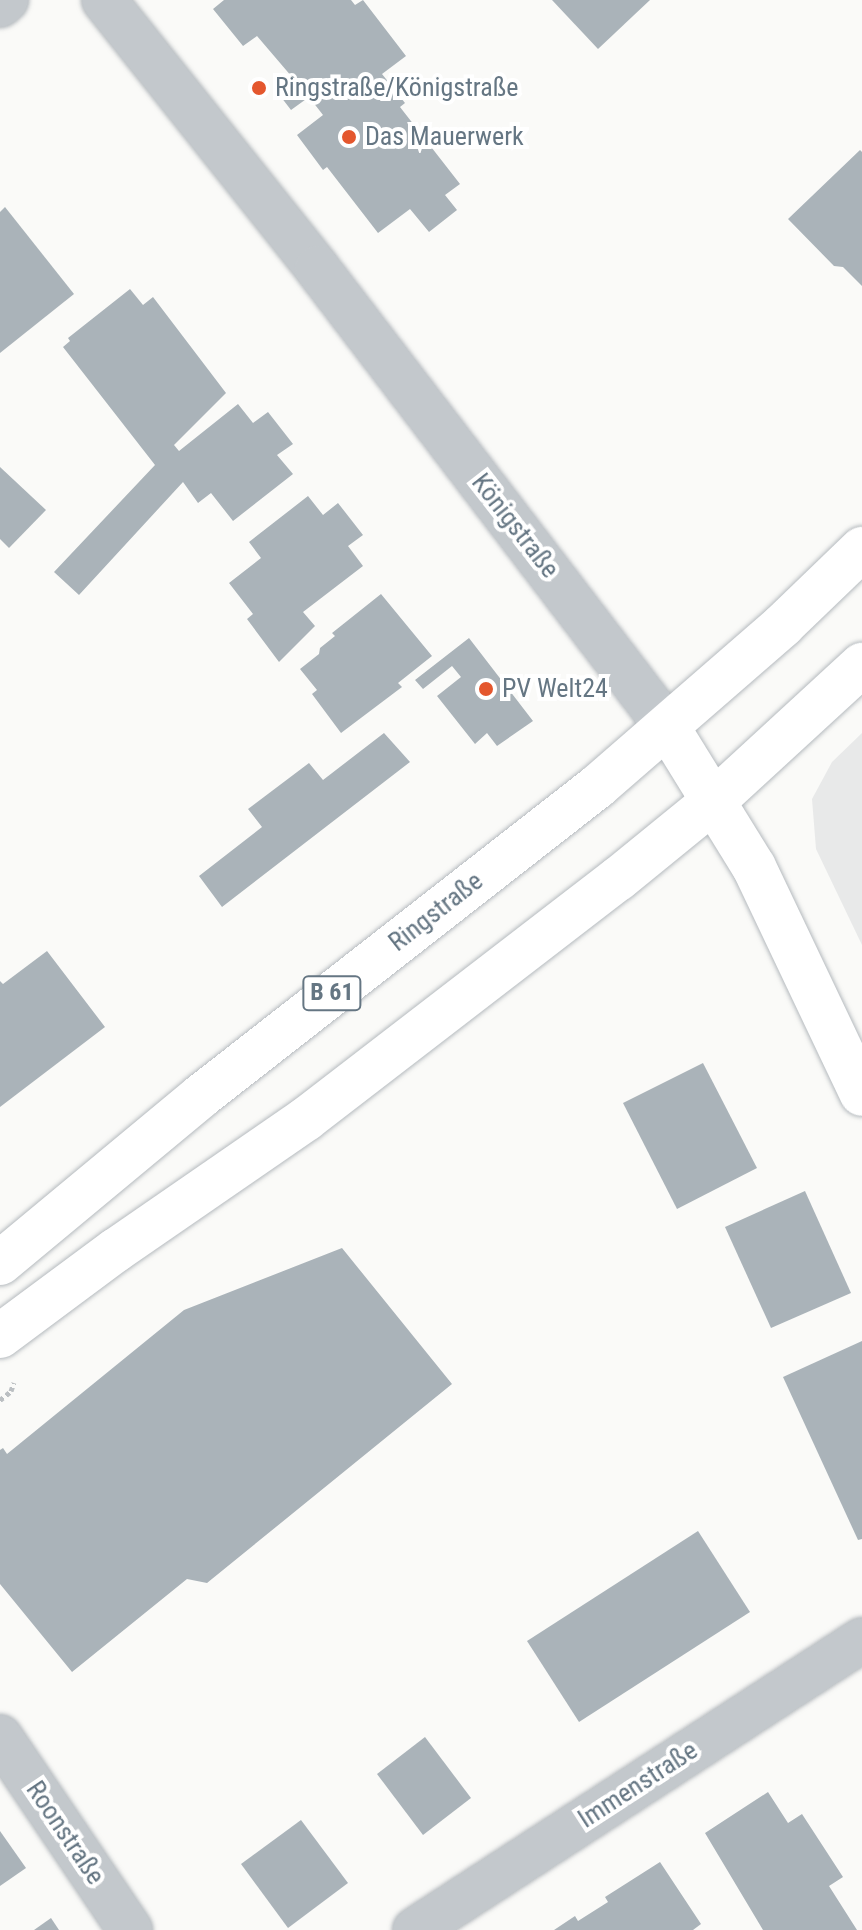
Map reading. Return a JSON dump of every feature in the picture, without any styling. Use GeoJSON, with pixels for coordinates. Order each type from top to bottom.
{"type":"FeatureCollection","features":[{"type":"Feature","properties":{"kind":"main road","name":"Ringstraße"},"geometry":{"type":"LineString","coordinates":[[0,1263],[201,1096],[668,728],[862,549]]}},
{"type":"Feature","properties":{"kind":"main road"},"geometry":{"type":"LineString","coordinates":[[0,1336],[116,1250],[306,1119],[715,800],[862,665]]}},
{"type":"Feature","properties":{"kind":"main road","name":"Königstraße"},"geometry":{"type":"LineString","coordinates":[[668,728],[754,867],[862,1094]]}},
{"type":"Feature","properties":{"kind":"street"},"geometry":{"type":"LineString","coordinates":[[0,5],[6,0]]}},
{"type":"Feature","properties":{"kind":"street","name":"Königstraße"},"geometry":{"type":"LineString","coordinates":[[104,0],[317,268],[668,728]]}},
{"type":"Feature","properties":{"kind":"street","name":"Immenstraße"},"geometry":{"type":"LineString","coordinates":[[415,1930],[862,1640]]}},
{"type":"Feature","properties":{"kind":"street","name":"Roonstraße"},"geometry":{"type":"LineString","coordinates":[[0,1737],[130,1930]]}},
{"type":"Feature","properties":{"kind":"shaded area"},"geometry":{"type":"Polygon","coordinates":[[[862,733],[862,945],[816,849],[812,799],[832,762],[862,733]]]}},
{"type":"Feature","properties":{"kind":"building"},"geometry":{"type":"Polygon","coordinates":[[[224,0],[351,0],[355,5],[363,0],[406,56],[382,74],[405,103],[400,107],[460,184],[445,195],[457,210],[429,232],[410,209],[378,233],[327,167],[323,170],[297,135],[323,115],[309,97],[291,110],[281,97],[298,84],[257,36],[243,46],[213,9],[224,0]]]}},
{"type":"Feature","properties":{"kind":"building"},"geometry":{"type":"Polygon","coordinates":[[[552,0],[650,0],[598,49],[552,0]]]}},
{"type":"Feature","properties":{"kind":"building"},"geometry":{"type":"Polygon","coordinates":[[[860,150],[862,286],[843,267],[834,266],[788,219],[860,150]]]}},
{"type":"Feature","properties":{"kind":"building"},"geometry":{"type":"Polygon","coordinates":[[[5,207],[74,294],[0,353],[0,212],[5,207]]]}},
{"type":"Feature","properties":{"kind":"building"},"geometry":{"type":"Polygon","coordinates":[[[130,289],[143,305],[153,297],[226,393],[174,445],[179,451],[238,404],[253,423],[268,412],[293,444],[277,455],[293,474],[233,521],[211,493],[198,503],[183,482],[79,595],[54,572],[155,465],[63,347],[70,341],[68,338],[130,289]]]}},
{"type":"Feature","properties":{"kind":"building"},"geometry":{"type":"Polygon","coordinates":[[[0,467],[46,510],[9,548],[0,539],[0,467]]]}},
{"type":"Feature","properties":{"kind":"building"},"geometry":{"type":"Polygon","coordinates":[[[308,496],[323,515],[338,503],[363,535],[348,546],[363,566],[303,612],[315,626],[279,662],[247,619],[253,614],[229,583],[261,558],[249,542],[308,496]]]}},
{"type":"Feature","properties":{"kind":"building"},"geometry":{"type":"Polygon","coordinates":[[[381,594],[432,656],[398,683],[402,687],[341,733],[312,694],[317,690],[300,669],[335,636],[332,633],[381,594]]]}},
{"type":"Feature","properties":{"kind":"building"},"geometry":{"type":"Polygon","coordinates":[[[469,638],[533,721],[497,746],[487,733],[475,744],[437,696],[461,677],[452,666],[423,689],[415,680],[469,638]]]}},
{"type":"Feature","properties":{"kind":"building"},"geometry":{"type":"Polygon","coordinates":[[[384,733],[410,762],[222,907],[199,876],[262,827],[248,809],[309,763],[323,780],[384,733]]]}},
{"type":"Feature","properties":{"kind":"building"},"geometry":{"type":"Polygon","coordinates":[[[47,951],[105,1027],[0,1107],[0,981],[3,984],[47,951]]]}},
{"type":"Feature","properties":{"kind":"building"},"geometry":{"type":"Polygon","coordinates":[[[703,1063],[757,1168],[677,1209],[623,1103],[703,1063]]]}},
{"type":"Feature","properties":{"kind":"building"},"geometry":{"type":"Polygon","coordinates":[[[805,1191],[851,1293],[771,1328],[725,1227],[805,1191]]]}},
{"type":"Feature","properties":{"kind":"building"},"geometry":{"type":"Polygon","coordinates":[[[342,1248],[452,1384],[207,1583],[187,1579],[72,1672],[0,1584],[0,1450],[3,1448],[7,1454],[184,1310],[342,1248]]]}},
{"type":"Feature","properties":{"kind":"building"},"geometry":{"type":"Polygon","coordinates":[[[862,1341],[862,1539],[858,1540],[783,1377],[862,1341]]]}},
{"type":"Feature","properties":{"kind":"building"},"geometry":{"type":"Polygon","coordinates":[[[698,1531],[750,1612],[579,1722],[527,1641],[698,1531]]]}},
{"type":"Feature","properties":{"kind":"building"},"geometry":{"type":"Polygon","coordinates":[[[425,1737],[471,1798],[423,1835],[377,1774],[425,1737]]]}},
{"type":"Feature","properties":{"kind":"building"},"geometry":{"type":"Polygon","coordinates":[[[768,1792],[788,1823],[802,1814],[843,1877],[829,1886],[857,1930],[763,1930],[705,1833],[768,1792]]]}},
{"type":"Feature","properties":{"kind":"building"},"geometry":{"type":"Polygon","coordinates":[[[301,1820],[348,1883],[288,1928],[241,1864],[301,1820]]]}},
{"type":"Feature","properties":{"kind":"building"},"geometry":{"type":"Polygon","coordinates":[[[0,1831],[26,1868],[0,1886],[0,1831]]]}},
{"type":"Feature","properties":{"kind":"building"},"geometry":{"type":"Polygon","coordinates":[[[660,1862],[701,1924],[693,1930],[554,1930],[575,1916],[578,1921],[608,1902],[605,1897],[660,1862]]]}},
{"type":"Feature","properties":{"kind":"building"},"geometry":{"type":"Polygon","coordinates":[[[51,1918],[59,1930],[34,1930],[51,1918]]]}},
{"type":"Feature","properties":{"kind":"place","name":"Ringstraße/Königstraße"},"geometry":{"type":"Point","coordinates":[259,88]}},
{"type":"Feature","properties":{"kind":"place","name":"Das Mauerwerk"},"geometry":{"type":"Point","coordinates":[349,137]}},
{"type":"Feature","properties":{"kind":"place","name":"PV Welt24"},"geometry":{"type":"Point","coordinates":[486,689]}}]}
